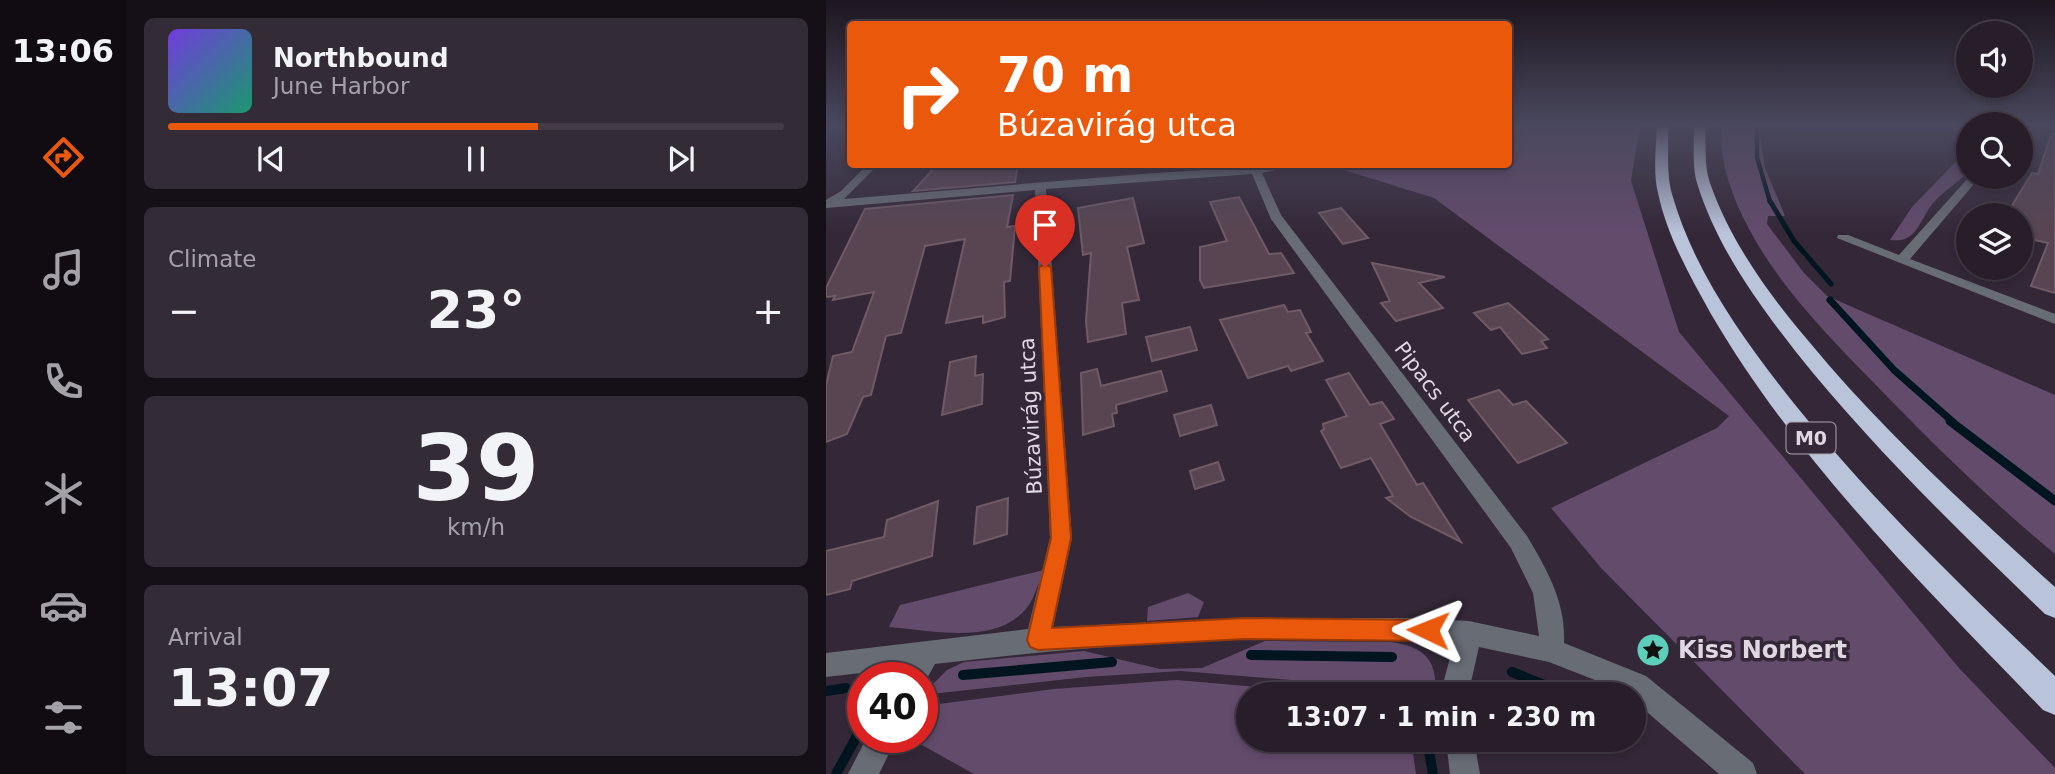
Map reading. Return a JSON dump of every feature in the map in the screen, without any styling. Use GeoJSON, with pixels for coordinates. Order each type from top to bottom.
{"type":"FeatureCollection","features":[{"type":"Feature","properties":{"kind":"highway","name":"M0"},"geometry":{"type":"LineString","coordinates":[[1659,161],[1659,173],[1671,222],[1694,273],[1784,406],[1842,476],[1921,563],[2055,699]]}},
{"type":"Feature","properties":{"kind":"highway","name":"M0"},"geometry":{"type":"LineString","coordinates":[[1698,161],[1710,206],[1749,275],[1786,326],[1830,379],[1949,505],[2055,605]]}},
{"type":"Feature","properties":{"kind":"street"},"geometry":{"type":"LineString","coordinates":[[827,206],[845,193],[870,168]]}},
{"type":"Feature","properties":{"kind":"street"},"geometry":{"type":"LineString","coordinates":[[827,206],[1274,168]]}},
{"type":"Feature","properties":{"kind":"street","name":"Pipacs utca"},"geometry":{"type":"LineString","coordinates":[[1256,171],[1275,216],[1519,542],[1545,592],[1554,622],[1551,650]]}},
{"type":"Feature","properties":{"kind":"street","name":"Búzavirág utca"},"geometry":{"type":"LineString","coordinates":[[1038,640],[1061,538],[1040,186]]}},
{"type":"Feature","properties":{"kind":"street"},"geometry":{"type":"LineString","coordinates":[[1903,259],[1964,189]]}},
{"type":"Feature","properties":{"kind":"street"},"geometry":{"type":"LineString","coordinates":[[1843,238],[2055,319]]}},
{"type":"Feature","properties":{"kind":"street"},"geometry":{"type":"LineString","coordinates":[[826,665],[1038,640],[1315,627],[1469,633],[1551,650],[1636,685],[1742,774]]}},
{"type":"Feature","properties":{"kind":"street"},"geometry":{"type":"LineString","coordinates":[[1457,682],[1469,633]]}},
{"type":"Feature","properties":{"kind":"street"},"geometry":{"type":"LineString","coordinates":[[922,662],[928,651]]}},
{"type":"Feature","properties":{"kind":"street"},"geometry":{"type":"LineString","coordinates":[[1462,752],[1465,774]]}},
{"type":"Feature","properties":{"kind":"street"},"geometry":{"type":"LineString","coordinates":[[863,774],[874,753]]}},
{"type":"Feature","properties":{"kind":"shaded area"},"geometry":{"type":"Polygon","coordinates":[[[1512,161],[1634,161],[1631,181],[1679,332],[1959,668],[2055,768],[2055,774],[1805,774],[1602,569],[1551,508],[1717,428],[1729,416],[1434,198],[1338,168],[1512,168],[1512,161]]]}},
{"type":"Feature","properties":{"kind":"shaded area"},"geometry":{"type":"Polygon","coordinates":[[[1764,161],[1785,216],[1768,216],[1767,224],[1804,273],[1827,296],[2055,395],[2055,554],[1917,427],[1803,307],[1757,244],[1735,199],[1724,162],[1764,161]]]}},
{"type":"Feature","properties":{"kind":"shaded area"},"geometry":{"type":"Polygon","coordinates":[[[1956,161],[1956,183],[1934,202],[1912,234],[1907,238],[1890,240],[1912,207],[1956,161]]]}},
{"type":"Feature","properties":{"kind":"shaded area"},"geometry":{"type":"Polygon","coordinates":[[[1044,570],[1029,605],[1016,618],[1000,627],[964,633],[889,627],[900,605],[1044,570]]]}},
{"type":"Feature","properties":{"kind":"shaded area"},"geometry":{"type":"Polygon","coordinates":[[[1188,593],[1204,602],[1198,617],[1147,621],[1148,607],[1188,593]]]}},
{"type":"Feature","properties":{"kind":"shaded area"},"geometry":{"type":"Polygon","coordinates":[[[1265,641],[1391,642],[1412,647],[1426,656],[1434,671],[1435,682],[1315,682],[1181,671],[1086,677],[938,693],[938,679],[947,670],[964,662],[1084,651],[1160,669],[1202,668],[1265,641]]]}},
{"type":"Feature","properties":{"kind":"shaded area"},"geometry":{"type":"Polygon","coordinates":[[[1176,680],[1236,685],[1236,752],[1413,752],[1416,774],[974,774],[936,753],[939,704],[1054,689],[1176,680]]]}},
{"type":"Feature","properties":{"kind":"building"},"geometry":{"type":"Polygon","coordinates":[[[2042,161],[2055,161],[2055,293],[2031,286],[2048,243],[2033,240],[2033,203],[2013,203],[2022,189],[2033,189],[2033,173],[2038,174],[2042,161]]]}},
{"type":"Feature","properties":{"kind":"building"},"geometry":{"type":"Polygon","coordinates":[[[934,168],[1017,168],[1015,182],[913,191],[934,168]]]}},
{"type":"Feature","properties":{"kind":"building"},"geometry":{"type":"Polygon","coordinates":[[[1013,195],[1007,227],[1015,226],[1010,281],[1004,282],[1005,317],[983,323],[983,316],[946,323],[965,239],[925,246],[901,333],[886,336],[871,395],[863,397],[847,434],[826,442],[826,385],[833,356],[852,352],[874,292],[833,300],[835,296],[826,297],[826,288],[865,209],[1013,195]]]}},
{"type":"Feature","properties":{"kind":"building"},"geometry":{"type":"Polygon","coordinates":[[[1239,197],[1269,254],[1281,253],[1294,273],[1204,288],[1200,280],[1200,247],[1227,241],[1210,202],[1239,197]]]}},
{"type":"Feature","properties":{"kind":"building"},"geometry":{"type":"Polygon","coordinates":[[[1133,198],[1144,243],[1127,247],[1139,300],[1122,303],[1126,334],[1088,342],[1086,321],[1091,253],[1083,255],[1078,208],[1133,198]]]}},
{"type":"Feature","properties":{"kind":"building"},"geometry":{"type":"Polygon","coordinates":[[[1341,208],[1368,238],[1343,244],[1319,213],[1341,208]]]}},
{"type":"Feature","properties":{"kind":"building"},"geometry":{"type":"Polygon","coordinates":[[[1372,263],[1445,277],[1419,283],[1443,308],[1396,321],[1381,303],[1390,301],[1372,263]]]}},
{"type":"Feature","properties":{"kind":"building"},"geometry":{"type":"Polygon","coordinates":[[[1508,303],[1548,339],[1541,341],[1547,348],[1522,354],[1500,327],[1491,330],[1474,313],[1508,303]]]}},
{"type":"Feature","properties":{"kind":"building"},"geometry":{"type":"Polygon","coordinates":[[[1284,305],[1288,312],[1300,310],[1311,332],[1306,333],[1323,361],[1291,371],[1288,366],[1248,378],[1220,320],[1284,305]]]}},
{"type":"Feature","properties":{"kind":"building"},"geometry":{"type":"Polygon","coordinates":[[[1190,327],[1197,350],[1152,361],[1146,337],[1190,327]]]}},
{"type":"Feature","properties":{"kind":"building"},"geometry":{"type":"Polygon","coordinates":[[[976,356],[975,376],[983,374],[982,404],[942,415],[950,362],[976,356]]]}},
{"type":"Feature","properties":{"kind":"building"},"geometry":{"type":"Polygon","coordinates":[[[1097,369],[1101,386],[1161,371],[1167,391],[1116,405],[1117,413],[1112,414],[1114,426],[1083,435],[1081,373],[1097,369]]]}},
{"type":"Feature","properties":{"kind":"building"},"geometry":{"type":"Polygon","coordinates":[[[1349,373],[1370,405],[1382,402],[1394,419],[1380,424],[1417,485],[1423,483],[1461,542],[1411,517],[1386,498],[1393,496],[1371,458],[1341,468],[1321,431],[1324,429],[1323,424],[1347,416],[1326,380],[1349,373]]]}},
{"type":"Feature","properties":{"kind":"building"},"geometry":{"type":"Polygon","coordinates":[[[1499,390],[1513,405],[1526,401],[1567,443],[1518,463],[1468,400],[1499,390]]]}},
{"type":"Feature","properties":{"kind":"building"},"geometry":{"type":"Polygon","coordinates":[[[1211,405],[1217,425],[1180,436],[1174,415],[1211,405]]]}},
{"type":"Feature","properties":{"kind":"building"},"geometry":{"type":"Polygon","coordinates":[[[1218,462],[1224,480],[1195,489],[1190,471],[1218,462]]]}},
{"type":"Feature","properties":{"kind":"building"},"geometry":{"type":"Polygon","coordinates":[[[1008,498],[1007,534],[974,544],[977,507],[1008,498]]]}},
{"type":"Feature","properties":{"kind":"building"},"geometry":{"type":"Polygon","coordinates":[[[938,501],[932,556],[852,581],[850,589],[826,595],[826,551],[884,537],[887,520],[938,501]]]}},
{"type":"Feature","properties":{"kind":"waterway"},"geometry":{"type":"LineString","coordinates":[[1758,161],[1770,202]]}},
{"type":"Feature","properties":{"kind":"waterway"},"geometry":{"type":"LineString","coordinates":[[1770,201],[1794,241],[1831,284]]}},
{"type":"Feature","properties":{"kind":"waterway"},"geometry":{"type":"LineString","coordinates":[[1830,300],[1894,370],[1953,422]]}},
{"type":"Feature","properties":{"kind":"waterway"},"geometry":{"type":"LineString","coordinates":[[1950,421],[2055,501]]}},
{"type":"Feature","properties":{"kind":"waterway"},"geometry":{"type":"LineString","coordinates":[[1251,655],[1392,657]]}},
{"type":"Feature","properties":{"kind":"waterway"},"geometry":{"type":"LineString","coordinates":[[963,675],[1112,662]]}},
{"type":"Feature","properties":{"kind":"waterway"},"geometry":{"type":"LineString","coordinates":[[1512,672],[1537,682]]}},
{"type":"Feature","properties":{"kind":"waterway"},"geometry":{"type":"LineString","coordinates":[[826,691],[846,688]]}},
{"type":"Feature","properties":{"kind":"waterway"},"geometry":{"type":"LineString","coordinates":[[1429,752],[1433,774]]}},
{"type":"Feature","properties":{"kind":"waterway"},"geometry":{"type":"LineString","coordinates":[[836,774],[848,753]]}},
{"type":"Feature","properties":{"kind":"place","name":"Kiss Norbert"},"geometry":{"type":"Point","coordinates":[1653,650]}},
{"type":"Feature","properties":{"kind":"route"},"geometry":{"type":"LineString","coordinates":[[1045,267],[1061,538],[1038,640],[1315,627],[1428,630]]}}]}
